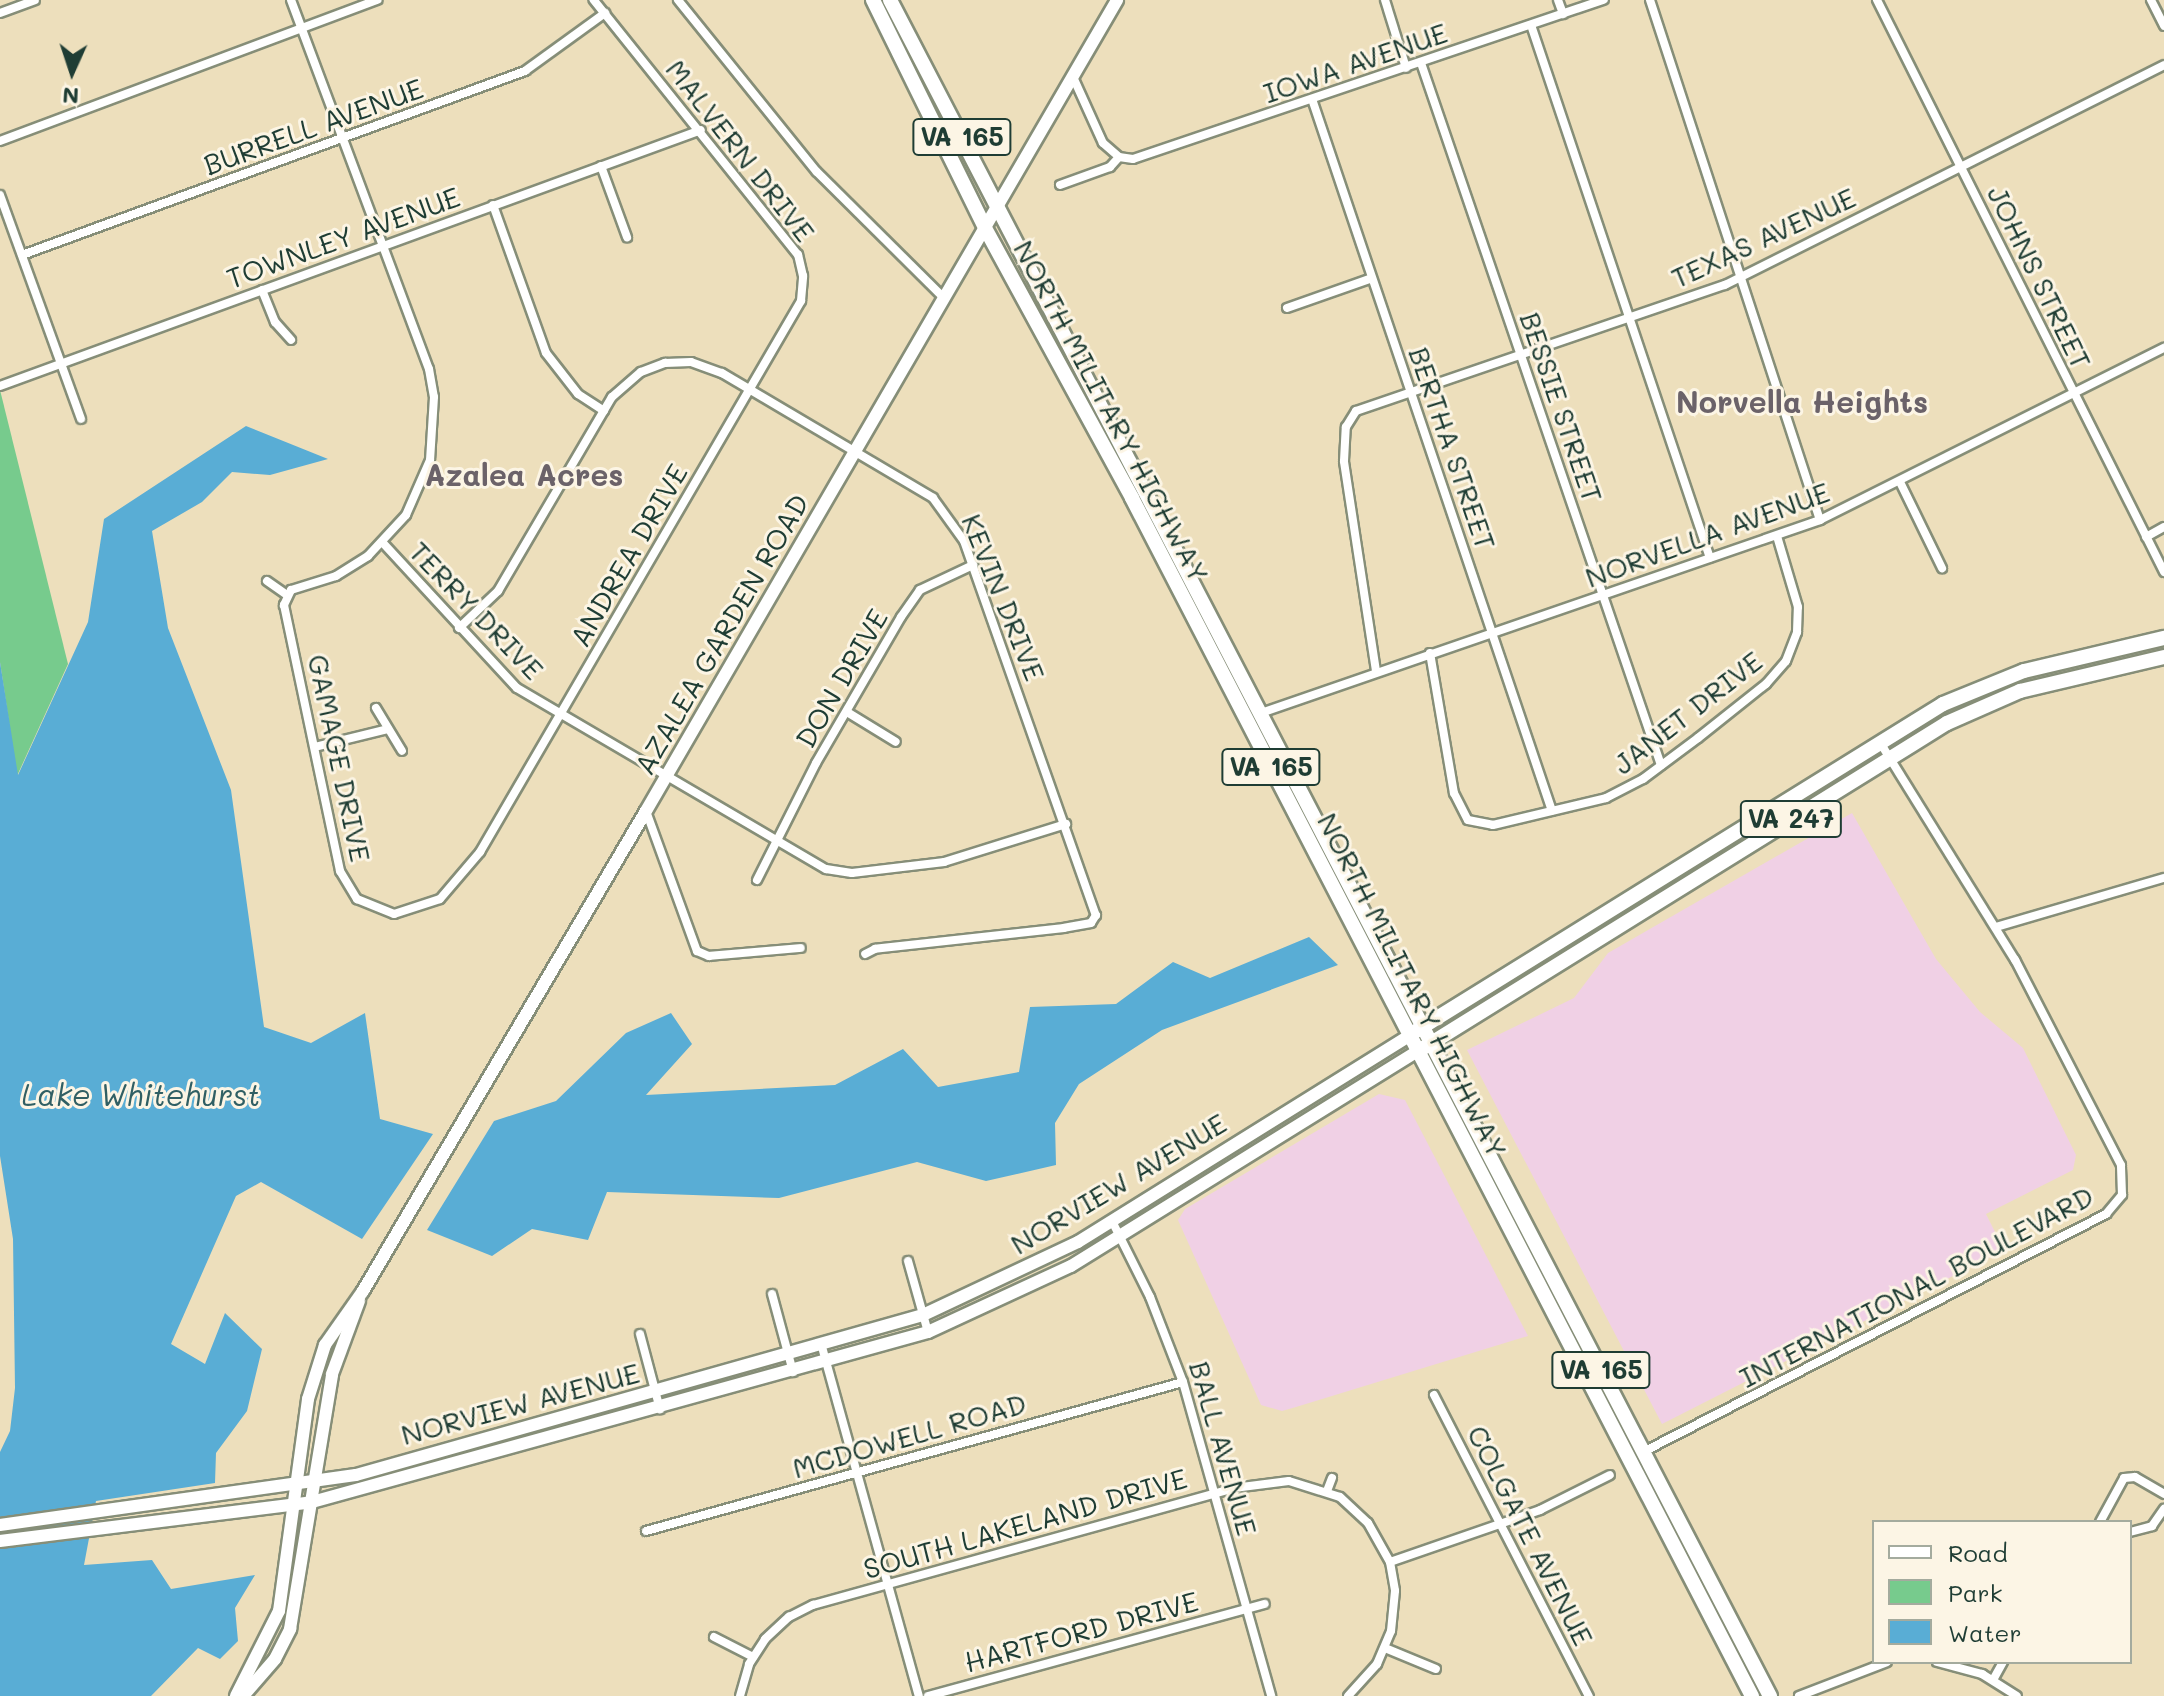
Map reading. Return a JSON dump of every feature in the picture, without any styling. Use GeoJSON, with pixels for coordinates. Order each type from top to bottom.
{"type":"FeatureCollection","features":[{"type":"Feature","properties":{"kind":"main road","name":"NORTH MILITARY HIGHWAY"},"geometry":{"type":"LineString","coordinates":[[873,0],[985,228],[1254,717]]}},
{"type":"Feature","properties":{"kind":"main road","name":"NORTH MILITARY HIGHWAY"},"geometry":{"type":"LineString","coordinates":[[890,0],[1254,717],[1636,1456],[1752,1696]]}},
{"type":"Feature","properties":{"kind":"main road","name":"AZALEA GARDEN ROAD"},"geometry":{"type":"LineString","coordinates":[[236,1696],[279,1611],[316,1367],[336,1324],[363,1291],[1117,0]]}},
{"type":"Feature","properties":{"kind":"main road","name":"NORVIEW AVENUE"},"geometry":{"type":"LineString","coordinates":[[0,1525],[315,1483],[822,1347],[923,1315],[1032,1268],[1112,1221],[1880,742],[1993,682],[2164,638]]}},
{"type":"Feature","properties":{"kind":"main road","name":"NORVIEW AVENUE"},"geometry":{"type":"LineString","coordinates":[[0,1541],[312,1502],[660,1409],[928,1332],[1038,1284],[1120,1236],[1890,757],[2001,697],[2164,657]]}},
{"type":"Feature","properties":{"kind":"main road","name":"AZALEA GARDEN ROAD"},"geometry":{"type":"LineString","coordinates":[[243,1696],[275,1659],[290,1629],[332,1374],[363,1291]]}},
{"type":"Feature","properties":{"kind":"main road","name":"NORTH MILITARY HIGHWAY"},"geometry":{"type":"LineString","coordinates":[[1636,1456],[1770,1696]]}},
{"type":"Feature","properties":{"kind":"street"},"geometry":{"type":"LineString","coordinates":[[0,13],[35,0]]}},
{"type":"Feature","properties":{"kind":"street"},"geometry":{"type":"LineString","coordinates":[[267,581],[287,595],[343,572],[383,543],[421,488],[435,415],[429,369],[291,0]]}},
{"type":"Feature","properties":{"kind":"street"},"geometry":{"type":"LineString","coordinates":[[0,141],[377,0]]}},
{"type":"Feature","properties":{"kind":"street","name":"MALVERN DRIVE"},"geometry":{"type":"LineString","coordinates":[[594,0],[798,255],[803,276],[801,301],[780,340]]}},
{"type":"Feature","properties":{"kind":"street"},"geometry":{"type":"LineString","coordinates":[[678,0],[817,172],[944,298]]}},
{"type":"Feature","properties":{"kind":"street"},"geometry":{"type":"LineString","coordinates":[[1385,0],[1406,68]]}},
{"type":"Feature","properties":{"kind":"street"},"geometry":{"type":"LineString","coordinates":[[1558,0],[1563,14]]}},
{"type":"Feature","properties":{"kind":"street","name":"IOWA AVENUE"},"geometry":{"type":"LineString","coordinates":[[1060,185],[1110,167],[1119,157],[1133,159],[1604,0]]}},
{"type":"Feature","properties":{"kind":"street"},"geometry":{"type":"LineString","coordinates":[[1650,0],[1820,520]]}},
{"type":"Feature","properties":{"kind":"street","name":"JOHNS STREET"},"geometry":{"type":"LineString","coordinates":[[1877,0],[2164,572]]}},
{"type":"Feature","properties":{"kind":"street"},"geometry":{"type":"LineString","coordinates":[[2151,0],[2164,26]]}},
{"type":"Feature","properties":{"kind":"street","name":"BURRELL AVENUE"},"geometry":{"type":"LineString","coordinates":[[22,255],[534,67],[605,13]]}},
{"type":"Feature","properties":{"kind":"street"},"geometry":{"type":"LineString","coordinates":[[1531,25],[1710,558]]}},
{"type":"Feature","properties":{"kind":"street","name":"BESSIE STREET"},"geometry":{"type":"LineString","coordinates":[[1421,63],[1661,765]]}},
{"type":"Feature","properties":{"kind":"street","name":"TEXAS AVENUE"},"geometry":{"type":"LineString","coordinates":[[1376,671],[1343,449],[1350,418],[1364,407],[1629,318],[1740,277],[2164,65]]}},
{"type":"Feature","properties":{"kind":"street"},"geometry":{"type":"LineString","coordinates":[[1073,77],[1103,143],[1119,157]]}},
{"type":"Feature","properties":{"kind":"street","name":"BERTHA STREET"},"geometry":{"type":"LineString","coordinates":[[1312,99],[1552,811]]}},
{"type":"Feature","properties":{"kind":"street","name":"TOWNLEY AVENUE"},"geometry":{"type":"LineString","coordinates":[[0,386],[701,130]]}},
{"type":"Feature","properties":{"kind":"street"},"geometry":{"type":"LineString","coordinates":[[601,166],[627,237]]}},
{"type":"Feature","properties":{"kind":"street"},"geometry":{"type":"LineString","coordinates":[[0,195],[81,419]]}},
{"type":"Feature","properties":{"kind":"street"},"geometry":{"type":"LineString","coordinates":[[459,628],[498,591],[604,411],[566,382],[546,353],[493,205]]}},
{"type":"Feature","properties":{"kind":"street"},"geometry":{"type":"LineString","coordinates":[[1287,308],[1372,278]]}},
{"type":"Feature","properties":{"kind":"street"},"geometry":{"type":"LineString","coordinates":[[262,290],[275,322],[291,340]]}},
{"type":"Feature","properties":{"kind":"street","name":"ANDREA DRIVE"},"geometry":{"type":"LineString","coordinates":[[382,913],[419,910],[451,889],[480,852],[780,340]]}},
{"type":"Feature","properties":{"kind":"street","name":"NORVELLA AVENUE"},"geometry":{"type":"LineString","coordinates":[[1254,717],[1376,671],[1820,520],[2164,348]]}},
{"type":"Feature","properties":{"kind":"street","name":"KEVIN DRIVE"},"geometry":{"type":"LineString","coordinates":[[604,411],[629,380],[674,362],[707,367],[856,451],[945,509],[973,565],[1096,915],[1091,923],[1064,928],[875,949],[865,954]]}},
{"type":"Feature","properties":{"kind":"street"},"geometry":{"type":"LineString","coordinates":[[1900,482],[1942,568]]}},
{"type":"Feature","properties":{"kind":"street"},"geometry":{"type":"LineString","coordinates":[[2146,537],[2164,527]]}},
{"type":"Feature","properties":{"kind":"street","name":"JANET DRIVE"},"geometry":{"type":"LineString","coordinates":[[1430,653],[1461,813],[1474,823],[1493,825],[1606,798],[1661,765],[1766,684],[1793,648],[1798,607],[1777,536]]}},
{"type":"Feature","properties":{"kind":"street","name":"TERRY DRIVE"},"geometry":{"type":"LineString","coordinates":[[383,543],[517,688],[826,869],[852,873],[980,854],[1066,824]]}},
{"type":"Feature","properties":{"kind":"street","name":"DON DRIVE"},"geometry":{"type":"LineString","coordinates":[[757,880],[774,841],[917,594],[973,565]]}},
{"type":"Feature","properties":{"kind":"street","name":"GAMAGE DRIVE"},"geometry":{"type":"LineString","coordinates":[[287,595],[284,605],[340,871],[357,899],[382,913]]}},
{"type":"Feature","properties":{"kind":"street"},"geometry":{"type":"LineString","coordinates":[[376,708],[402,751]]}},
{"type":"Feature","properties":{"kind":"street"},"geometry":{"type":"LineString","coordinates":[[847,712],[896,742]]}},
{"type":"Feature","properties":{"kind":"street"},"geometry":{"type":"LineString","coordinates":[[315,747],[388,729]]}},
{"type":"Feature","properties":{"kind":"street"},"geometry":{"type":"LineString","coordinates":[[1880,742],[1996,927],[2164,878]]}},
{"type":"Feature","properties":{"kind":"street"},"geometry":{"type":"LineString","coordinates":[[646,811],[697,951],[709,956],[801,948]]}},
{"type":"Feature","properties":{"kind":"street","name":"INTERNATIONAL BOULEVARD"},"geometry":{"type":"LineString","coordinates":[[1636,1456],[2106,1214],[2118,1202],[2124,1187],[2121,1165],[1996,927]]}},
{"type":"Feature","properties":{"kind":"street","name":"BALL AVENUE"},"geometry":{"type":"LineString","coordinates":[[1112,1221],[1183,1382],[1271,1696]]}},
{"type":"Feature","properties":{"kind":"street"},"geometry":{"type":"LineString","coordinates":[[908,1261],[928,1332]]}},
{"type":"Feature","properties":{"kind":"street"},"geometry":{"type":"LineString","coordinates":[[772,1294],[793,1372]]}},
{"type":"Feature","properties":{"kind":"street"},"geometry":{"type":"LineString","coordinates":[[640,1334],[660,1409]]}},
{"type":"Feature","properties":{"kind":"street"},"geometry":{"type":"LineString","coordinates":[[822,1347],[919,1696]]}},
{"type":"Feature","properties":{"kind":"street","name":"MCDOWELL ROAD"},"geometry":{"type":"LineString","coordinates":[[646,1531],[1183,1382]]}},
{"type":"Feature","properties":{"kind":"street","name":"COLGATE AVENUE"},"geometry":{"type":"LineString","coordinates":[[1434,1395],[1589,1696]]}},
{"type":"Feature","properties":{"kind":"street"},"geometry":{"type":"LineString","coordinates":[[1348,1696],[1367,1678],[1385,1648],[1394,1614],[1390,1562],[1501,1525],[1610,1475]]}},
{"type":"Feature","properties":{"kind":"street"},"geometry":{"type":"LineString","coordinates":[[2101,1520],[2129,1476],[2164,1494]]}},
{"type":"Feature","properties":{"kind":"street"},"geometry":{"type":"LineString","coordinates":[[1327,1491],[1332,1478]]}},
{"type":"Feature","properties":{"kind":"street","name":"SOUTH LAKELAND DRIVE"},"geometry":{"type":"LineString","coordinates":[[740,1696],[753,1657],[778,1626],[804,1609],[1215,1494],[1273,1481],[1327,1491],[1368,1523],[1390,1562]]}},
{"type":"Feature","properties":{"kind":"street"},"geometry":{"type":"LineString","coordinates":[[2132,1531],[2152,1526],[2164,1509]]}},
{"type":"Feature","properties":{"kind":"street","name":"HARTFORD DRIVE"},"geometry":{"type":"LineString","coordinates":[[928,1696],[1265,1604]]}},
{"type":"Feature","properties":{"kind":"street"},"geometry":{"type":"LineString","coordinates":[[714,1637],[753,1657]]}},
{"type":"Feature","properties":{"kind":"street"},"geometry":{"type":"LineString","coordinates":[[1385,1648],[1436,1669]]}},
{"type":"Feature","properties":{"kind":"street"},"geometry":{"type":"LineString","coordinates":[[1799,1696],[1882,1664]]}},
{"type":"Feature","properties":{"kind":"street"},"geometry":{"type":"LineString","coordinates":[[1943,1664],[1993,1680],[2017,1696]]}},
{"type":"Feature","properties":{"kind":"street"},"geometry":{"type":"LineString","coordinates":[[1993,1680],[2002,1664]]}},
{"type":"Feature","properties":{"kind":"shaded area"},"geometry":{"type":"Polygon","coordinates":[[[1852,813],[1936,959],[1980,1012],[2023,1048],[2076,1155],[2073,1170],[1986,1214],[2004,1250],[1662,1424],[1467,1050],[1574,998],[1608,953],[1852,813]]]}},
{"type":"Feature","properties":{"kind":"shaded area"},"geometry":{"type":"Polygon","coordinates":[[[1379,1094],[1405,1100],[1528,1336],[1282,1411],[1261,1405],[1178,1220],[1185,1209],[1379,1094]]]}},
{"type":"Feature","properties":{"kind":"green space"},"geometry":{"type":"Polygon","coordinates":[[[0,390],[68,664],[17,776],[0,662],[0,390]]]}},
{"type":"Feature","properties":{"kind":"water","name":"Lake Whitehurst"},"geometry":{"type":"Polygon","coordinates":[[[246,426],[328,459],[270,475],[232,472],[202,502],[152,531],[168,628],[231,790],[264,1027],[311,1043],[365,1013],[380,1119],[433,1134],[362,1239],[261,1182],[236,1196],[171,1344],[205,1364],[225,1313],[262,1349],[247,1411],[216,1453],[215,1483],[96,1501],[84,1565],[152,1560],[171,1589],[255,1575],[235,1608],[238,1641],[220,1659],[198,1648],[151,1696],[0,1696],[0,1452],[10,1431],[15,1388],[13,1239],[0,1156],[0,662],[18,775],[88,622],[104,519],[246,426]]]}},
{"type":"Feature","properties":{"kind":"water"},"geometry":{"type":"Polygon","coordinates":[[[1309,937],[1338,965],[1162,1030],[1079,1084],[1055,1123],[1056,1165],[986,1181],[917,1162],[779,1198],[607,1192],[588,1240],[532,1229],[492,1256],[427,1230],[494,1121],[556,1101],[626,1033],[671,1013],[692,1044],[646,1095],[835,1085],[903,1049],[938,1087],[1019,1072],[1030,1007],[1116,1004],[1173,962],[1210,978],[1309,937]]]}},
{"type":"Feature","properties":{"kind":"district","name":"Norvella Heights"},"geometry":{"type":"Point","coordinates":[1802,401]}},
{"type":"Feature","properties":{"kind":"district","name":"Azalea Acres"},"geometry":{"type":"Point","coordinates":[524,474]}}]}
